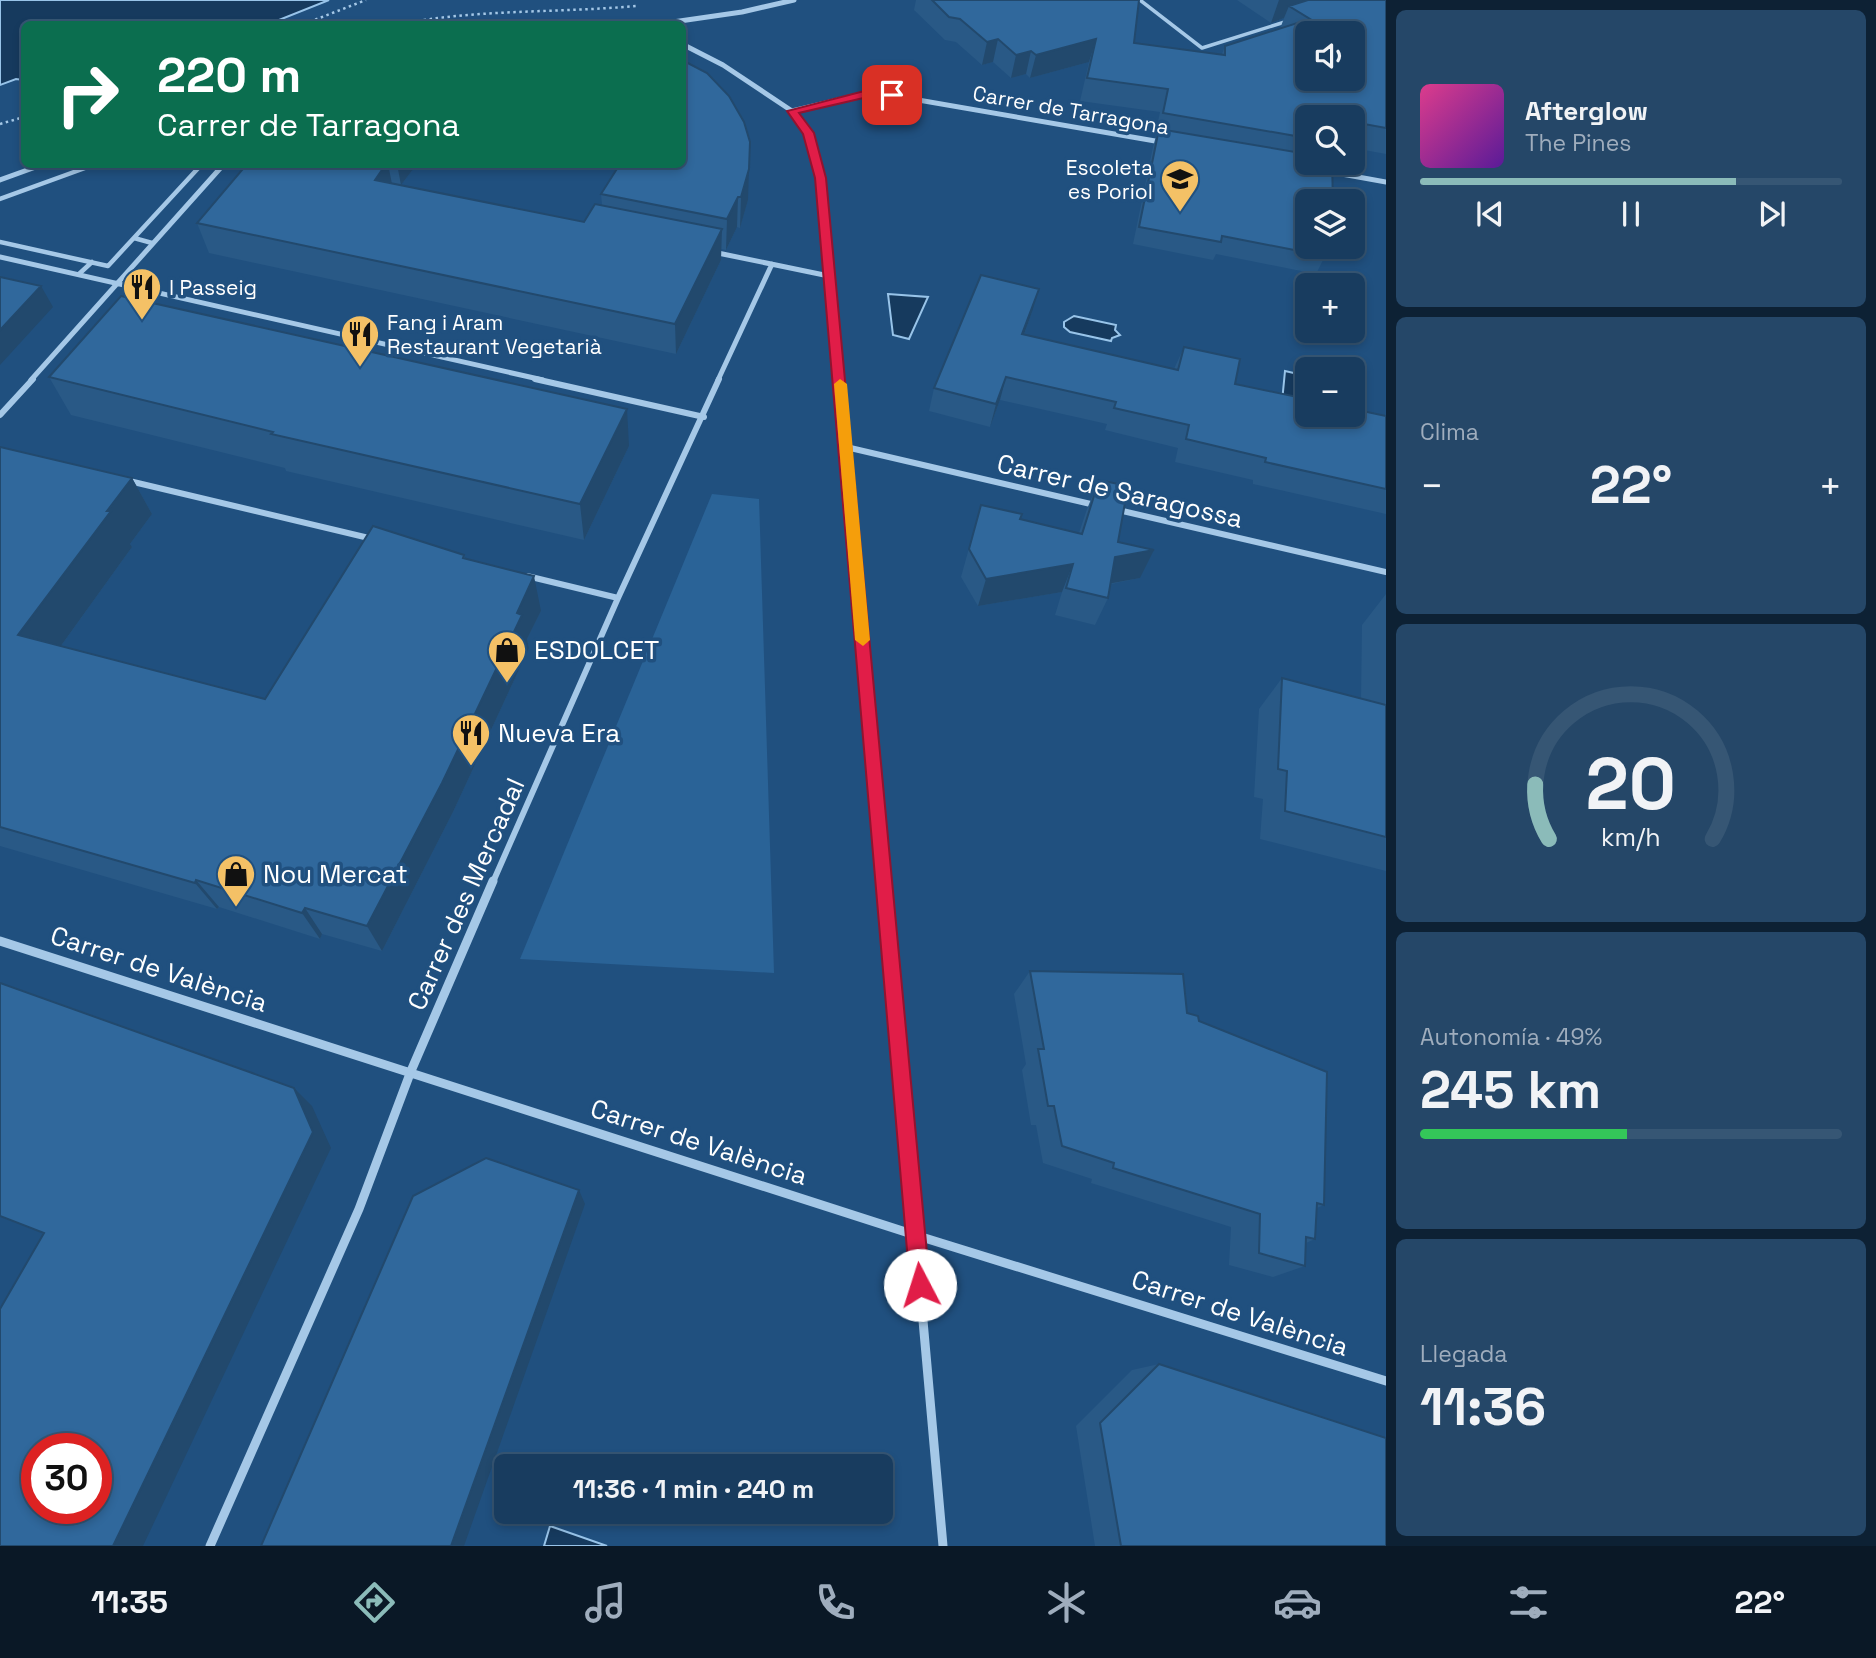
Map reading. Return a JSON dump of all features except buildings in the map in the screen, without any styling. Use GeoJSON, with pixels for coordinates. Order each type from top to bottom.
{"type":"FeatureCollection","features":[{"type":"Feature","properties":{"kind":"street"},"geometry":{"type":"LineString","coordinates":[[680,21],[742,12],[794,0]]}},
{"type":"Feature","properties":{"kind":"street"},"geometry":{"type":"LineString","coordinates":[[686,46],[723,65],[792,111],[808,133],[820,178],[943,1546]]}},
{"type":"Feature","properties":{"kind":"street","name":"Carrer de Tarragona"},"geometry":{"type":"LineString","coordinates":[[792,111],[872,92],[1175,144]]}},
{"type":"Feature","properties":{"kind":"street"},"geometry":{"type":"LineString","coordinates":[[0,180],[33,168]]}},
{"type":"Feature","properties":{"kind":"street"},"geometry":{"type":"LineString","coordinates":[[0,199],[85,168]]}},
{"type":"Feature","properties":{"kind":"street"},"geometry":{"type":"LineString","coordinates":[[0,242],[108,266],[198,168]]}},
{"type":"Feature","properties":{"kind":"street"},"geometry":{"type":"LineString","coordinates":[[0,415],[220,168]]}},
{"type":"Feature","properties":{"kind":"street"},"geometry":{"type":"LineString","coordinates":[[1348,175],[1386,182]]}},
{"type":"Feature","properties":{"kind":"street"},"geometry":{"type":"LineString","coordinates":[[134,238],[152,243]]}},
{"type":"Feature","properties":{"kind":"street"},"geometry":{"type":"LineString","coordinates":[[702,250],[829,276]]}},
{"type":"Feature","properties":{"kind":"street"},"geometry":{"type":"LineString","coordinates":[[0,257],[704,416]]}},
{"type":"Feature","properties":{"kind":"street"},"geometry":{"type":"LineString","coordinates":[[79,274],[92,262]]}},
{"type":"Feature","properties":{"kind":"street","name":"Carrer des Mercadal"},"geometry":{"type":"LineString","coordinates":[[210,1546],[359,1209],[411,1071],[618,598],[772,264]]}},
{"type":"Feature","properties":{"kind":"street","name":"Carrer de Saragossa"},"geometry":{"type":"LineString","coordinates":[[846,447],[1386,572]]}},
{"type":"Feature","properties":{"kind":"street"},"geometry":{"type":"LineString","coordinates":[[122,479],[379,540]]}},
{"type":"Feature","properties":{"kind":"street"},"geometry":{"type":"LineString","coordinates":[[514,573],[618,598]]}},
{"type":"Feature","properties":{"kind":"street","name":"Carrer de València"},"geometry":{"type":"LineString","coordinates":[[0,941],[411,1071],[915,1236],[1386,1381]]}},
{"type":"Feature","properties":{"kind":"lane"},"geometry":{"type":"LineString","coordinates":[[1140,0],[1202,48],[1292,20]]}},
{"type":"Feature","properties":{"kind":"path"},"geometry":{"type":"LineString","coordinates":[[311,21],[366,0]]}},
{"type":"Feature","properties":{"kind":"path"},"geometry":{"type":"LineString","coordinates":[[416,21],[437,17],[573,12],[637,6]]}},
{"type":"Feature","properties":{"kind":"path"},"geometry":{"type":"LineString","coordinates":[[0,124],[21,118]]}},
{"type":"Feature","properties":{"kind":"shaded area"},"geometry":{"type":"Polygon","coordinates":[[[0,0],[329,0],[276,21],[21,21],[21,80],[0,85],[0,0]]]}},
{"type":"Feature","properties":{"kind":"shaded area"},"geometry":{"type":"Polygon","coordinates":[[[888,294],[928,297],[909,339],[893,335],[888,294]]]}},
{"type":"Feature","properties":{"kind":"shaded area"},"geometry":{"type":"Polygon","coordinates":[[[1074,316],[1116,325],[1115,330],[1120,335],[1111,341],[1070,332],[1064,327],[1064,322],[1074,316]]]}},
{"type":"Feature","properties":{"kind":"shaded area"},"geometry":{"type":"Polygon","coordinates":[[[1285,371],[1295,373],[1295,405],[1282,402],[1285,371]]]}},
{"type":"Feature","properties":{"kind":"shaded area"},"geometry":{"type":"Polygon","coordinates":[[[712,494],[759,499],[774,973],[520,959],[712,494]]]}},
{"type":"Feature","properties":{"kind":"shaded area"},"geometry":{"type":"Polygon","coordinates":[[[550,1526],[607,1546],[544,1546],[550,1526]]]}},
{"type":"Feature","properties":{"kind":"slow traffic"},"geometry":{"type":"LineString","coordinates":[[840,384],[863,640]]}},
{"type":"Feature","properties":{"kind":"place","name":"Escoleta es Poriol"},"geometry":{"type":"Point","coordinates":[1180,213]}},
{"type":"Feature","properties":{"kind":"place","name":"l Passeig"},"geometry":{"type":"Point","coordinates":[142,321]}},
{"type":"Feature","properties":{"kind":"place","name":"Fang i Aram Restaurant Vegetarià"},"geometry":{"type":"Point","coordinates":[360,368]}},
{"type":"Feature","properties":{"kind":"place","name":"ESDOLCET"},"geometry":{"type":"Point","coordinates":[507,684]}},
{"type":"Feature","properties":{"kind":"place","name":"Nueva Era"},"geometry":{"type":"Point","coordinates":[471,767]}},
{"type":"Feature","properties":{"kind":"place","name":"Nou Mercat"},"geometry":{"type":"Point","coordinates":[236,908]}},
{"type":"Feature","properties":{"kind":"route"},"geometry":{"type":"LineString","coordinates":[[892,95],[872,92],[792,111],[808,133],[820,178],[920,1285]]}}]}
